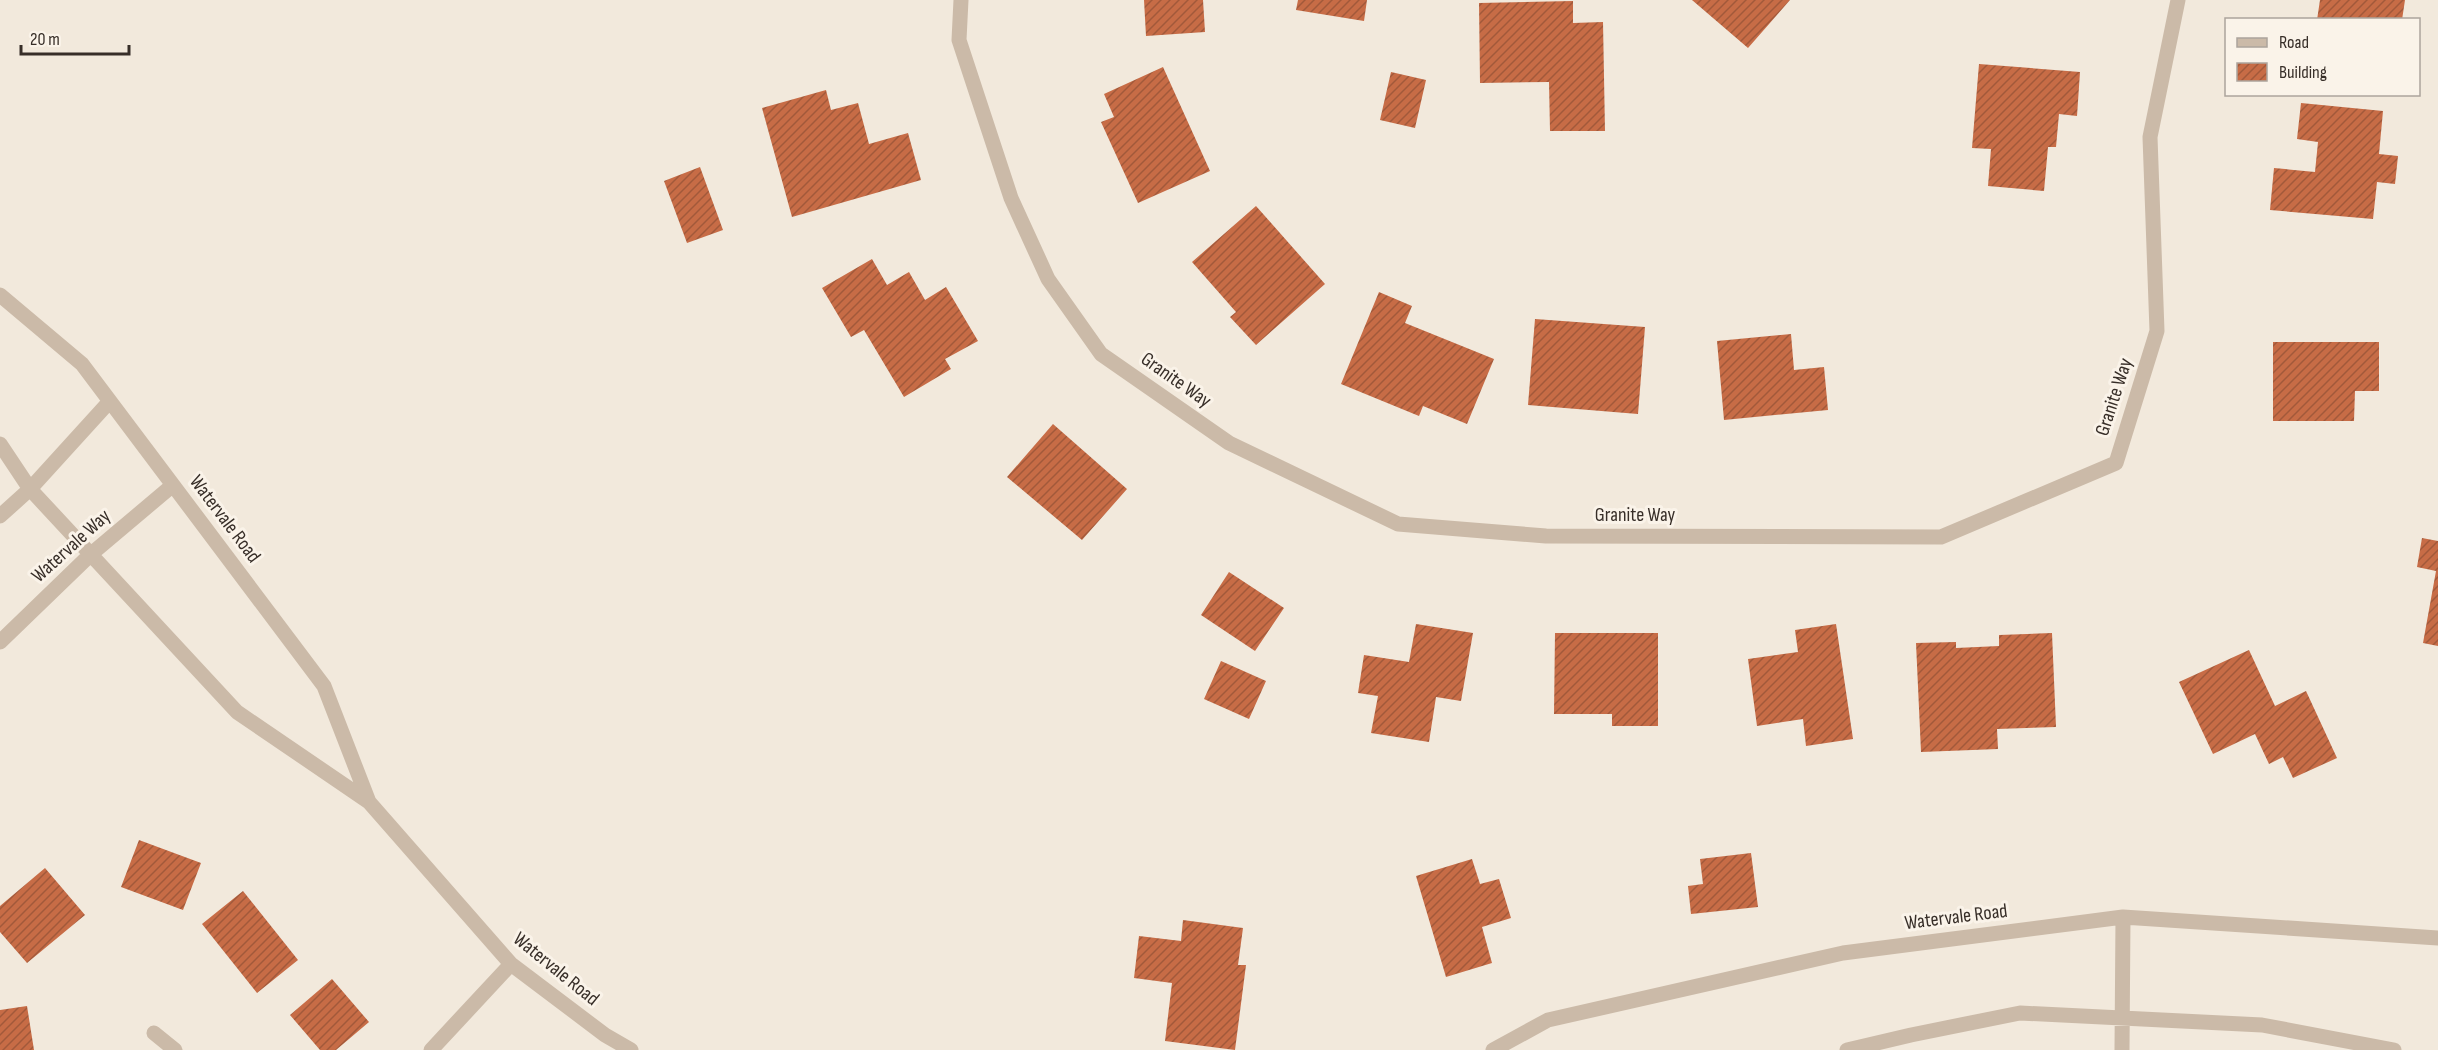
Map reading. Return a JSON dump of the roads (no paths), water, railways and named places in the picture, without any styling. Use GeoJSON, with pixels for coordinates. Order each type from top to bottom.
{"type":"FeatureCollection","features":[{"type":"Feature","properties":{"kind":"street","name":"Granite Way"},"geometry":{"type":"LineString","coordinates":[[961,0],[959,40],[1011,198],[1048,279],[1101,354],[1229,443],[1398,524],[1546,536],[1941,537],[2116,463],[2157,331],[2150,137],[2178,0]]}},
{"type":"Feature","properties":{"kind":"street","name":"Watervale Road"},"geometry":{"type":"LineString","coordinates":[[0,295],[82,364],[324,686],[369,802]]}},
{"type":"Feature","properties":{"kind":"street"},"geometry":{"type":"LineString","coordinates":[[0,516],[30,489],[110,402]]}},
{"type":"Feature","properties":{"kind":"street","name":"Watervale Road"},"geometry":{"type":"LineString","coordinates":[[0,444],[30,489],[237,712],[369,802],[511,964],[605,1035],[631,1050]]}},
{"type":"Feature","properties":{"kind":"street","name":"Watervale Way"},"geometry":{"type":"LineString","coordinates":[[0,642],[90,555],[173,486]]}},
{"type":"Feature","properties":{"kind":"street","name":"Watervale Road"},"geometry":{"type":"LineString","coordinates":[[1493,1050],[1548,1020],[1843,953],[2123,917],[2438,938]]}},
{"type":"Feature","properties":{"kind":"street"},"geometry":{"type":"LineString","coordinates":[[2122,1050],[2123,917]]}},
{"type":"Feature","properties":{"kind":"street"},"geometry":{"type":"LineString","coordinates":[[431,1050],[511,964]]}},
{"type":"Feature","properties":{"kind":"street"},"geometry":{"type":"LineString","coordinates":[[1847,1050],[2020,1013],[2262,1025],[2394,1050]]}},
{"type":"Feature","properties":{"kind":"street"},"geometry":{"type":"LineString","coordinates":[[154,1033],[175,1050]]}}]}
